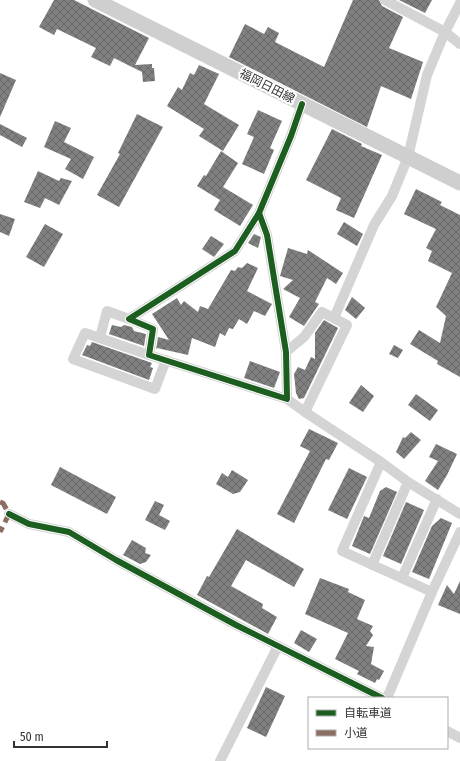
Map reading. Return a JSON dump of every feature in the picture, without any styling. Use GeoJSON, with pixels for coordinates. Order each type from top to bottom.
{"type":"FeatureCollection","features":[{"type":"Feature","properties":{"kind":"main road","name":"福岡日田線"},"geometry":{"type":"LineString","coordinates":[[95,0],[460,183]]}},
{"type":"Feature","properties":{"kind":"street"},"geometry":{"type":"LineString","coordinates":[[385,0],[445,32],[460,44]]}},
{"type":"Feature","properties":{"kind":"street"},"geometry":{"type":"LineString","coordinates":[[334,318],[374,224],[392,196],[408,157],[427,75],[445,32],[460,3]]}},
{"type":"Feature","properties":{"kind":"street"},"geometry":{"type":"LineString","coordinates":[[129,319],[234,251],[259,213],[292,136],[302,104]]}},
{"type":"Feature","properties":{"kind":"street"},"geometry":{"type":"LineString","coordinates":[[259,213],[267,235],[286,352],[287,399]]}},
{"type":"Feature","properties":{"kind":"street"},"geometry":{"type":"LineString","coordinates":[[100,337],[107,311],[129,319],[153,329],[148,355]]}},
{"type":"Feature","properties":{"kind":"street"},"geometry":{"type":"LineString","coordinates":[[286,352],[304,337],[322,312],[347,325],[305,412]]}},
{"type":"Feature","properties":{"kind":"street"},"geometry":{"type":"LineString","coordinates":[[166,360],[155,389],[73,358],[85,333],[148,355],[166,360],[287,399],[381,462],[408,482],[460,514]]}},
{"type":"Feature","properties":{"kind":"street"},"geometry":{"type":"LineString","coordinates":[[381,462],[342,551],[432,592]]}},
{"type":"Feature","properties":{"kind":"street"},"geometry":{"type":"LineString","coordinates":[[372,565],[408,482]]}},
{"type":"Feature","properties":{"kind":"street"},"geometry":{"type":"LineString","coordinates":[[402,578],[437,499]]}},
{"type":"Feature","properties":{"kind":"street"},"geometry":{"type":"LineString","coordinates":[[8,514],[29,524],[68,532],[154,581],[278,646],[380,697]]}},
{"type":"Feature","properties":{"kind":"street"},"geometry":{"type":"LineString","coordinates":[[387,697],[432,592],[460,532]]}},
{"type":"Feature","properties":{"kind":"street"},"geometry":{"type":"LineString","coordinates":[[220,761],[278,646]]}},
{"type":"Feature","properties":{"kind":"street"},"geometry":{"type":"LineString","coordinates":[[448,732],[460,738]]}},
{"type":"Feature","properties":{"kind":"building"},"geometry":{"type":"Polygon","coordinates":[[[54,0],[74,0],[149,38],[135,65],[152,64],[152,68],[154,68],[155,81],[143,82],[142,72],[114,58],[110,66],[91,57],[96,48],[57,29],[54,35],[39,27],[54,0]]]}},
{"type":"Feature","properties":{"kind":"building"},"geometry":{"type":"Polygon","coordinates":[[[353,0],[379,0],[382,6],[403,17],[389,48],[423,62],[411,99],[381,86],[367,127],[229,57],[245,24],[264,34],[268,27],[279,33],[275,42],[324,67],[353,0]]]}},
{"type":"Feature","properties":{"kind":"building"},"geometry":{"type":"Polygon","coordinates":[[[399,0],[432,0],[425,13],[399,0]]]}},
{"type":"Feature","properties":{"kind":"building"},"geometry":{"type":"Polygon","coordinates":[[[199,65],[219,74],[204,104],[239,125],[223,151],[199,136],[204,129],[167,106],[178,87],[182,90],[190,73],[194,75],[199,65]]]}},
{"type":"Feature","properties":{"kind":"building"},"geometry":{"type":"Polygon","coordinates":[[[0,73],[16,80],[0,117],[0,73]]]}},
{"type":"Feature","properties":{"kind":"building"},"geometry":{"type":"Polygon","coordinates":[[[258,110],[282,121],[270,148],[274,150],[264,174],[242,164],[254,137],[247,134],[258,110]]]}},
{"type":"Feature","properties":{"kind":"building"},"geometry":{"type":"Polygon","coordinates":[[[137,114],[163,127],[119,207],[97,195],[120,154],[118,153],[137,114]]]}},
{"type":"Feature","properties":{"kind":"building"},"geometry":{"type":"Polygon","coordinates":[[[55,121],[71,128],[64,142],[94,157],[83,179],[65,169],[71,159],[44,147],[55,121]]]}},
{"type":"Feature","properties":{"kind":"building"},"geometry":{"type":"Polygon","coordinates":[[[0,124],[27,138],[22,147],[0,135],[0,124]]]}},
{"type":"Feature","properties":{"kind":"building"},"geometry":{"type":"Polygon","coordinates":[[[332,129],[362,144],[361,146],[382,155],[354,218],[336,210],[341,198],[306,180],[332,129]]]}},
{"type":"Feature","properties":{"kind":"building"},"geometry":{"type":"Polygon","coordinates":[[[221,151],[238,163],[223,187],[253,205],[240,226],[214,210],[220,200],[197,186],[204,175],[206,176],[221,151]]]}},
{"type":"Feature","properties":{"kind":"building"},"geometry":{"type":"Polygon","coordinates":[[[38,171],[59,181],[61,178],[72,181],[59,205],[45,198],[40,208],[24,202],[38,171]]]}},
{"type":"Feature","properties":{"kind":"building"},"geometry":{"type":"Polygon","coordinates":[[[416,189],[442,202],[440,205],[460,215],[460,377],[437,364],[438,361],[410,344],[419,330],[440,343],[446,316],[436,307],[452,273],[428,261],[432,251],[426,248],[436,229],[404,214],[416,189]]]}},
{"type":"Feature","properties":{"kind":"building"},"geometry":{"type":"Polygon","coordinates":[[[0,214],[15,219],[9,236],[0,232],[0,214]]]}},
{"type":"Feature","properties":{"kind":"building"},"geometry":{"type":"Polygon","coordinates":[[[344,222],[363,234],[357,246],[337,234],[344,222]]]}},
{"type":"Feature","properties":{"kind":"building"},"geometry":{"type":"Polygon","coordinates":[[[45,224],[63,234],[44,267],[26,257],[45,224]]]}},
{"type":"Feature","properties":{"kind":"building"},"geometry":{"type":"Polygon","coordinates":[[[254,234],[261,237],[258,248],[248,243],[254,234]]]}},
{"type":"Feature","properties":{"kind":"building"},"geometry":{"type":"Polygon","coordinates":[[[211,236],[224,244],[214,257],[202,249],[211,236]]]}},
{"type":"Feature","properties":{"kind":"building"},"geometry":{"type":"Polygon","coordinates":[[[288,248],[307,254],[308,250],[343,273],[336,284],[327,278],[315,302],[319,304],[304,326],[289,317],[300,298],[283,289],[293,280],[280,276],[288,248]]]}},
{"type":"Feature","properties":{"kind":"building"},"geometry":{"type":"Polygon","coordinates":[[[247,263],[258,268],[247,291],[272,304],[265,316],[254,311],[247,324],[239,319],[233,329],[229,328],[225,336],[220,333],[215,347],[192,338],[188,355],[157,348],[156,350],[158,337],[169,340],[152,314],[177,298],[181,305],[184,301],[198,312],[200,306],[208,309],[231,270],[235,271],[238,267],[242,268],[247,263]]]}},
{"type":"Feature","properties":{"kind":"building"},"geometry":{"type":"Polygon","coordinates":[[[352,297],[365,308],[356,319],[345,310],[352,297]]]}},
{"type":"Feature","properties":{"kind":"building"},"geometry":{"type":"Polygon","coordinates":[[[324,320],[338,328],[304,398],[299,399],[296,393],[294,374],[298,367],[305,370],[311,357],[315,359],[315,333],[324,320]]]}},
{"type":"Feature","properties":{"kind":"building"},"geometry":{"type":"Polygon","coordinates":[[[112,325],[132,327],[134,331],[146,334],[144,346],[109,334],[112,325]]]}},
{"type":"Feature","properties":{"kind":"building"},"geometry":{"type":"Polygon","coordinates":[[[92,342],[152,363],[150,367],[153,368],[149,380],[82,355],[87,345],[90,346],[92,342]]]}},
{"type":"Feature","properties":{"kind":"building"},"geometry":{"type":"Polygon","coordinates":[[[394,345],[403,350],[398,358],[389,354],[394,345]]]}},
{"type":"Feature","properties":{"kind":"building"},"geometry":{"type":"Polygon","coordinates":[[[250,361],[280,372],[274,388],[244,378],[250,361]]]}},
{"type":"Feature","properties":{"kind":"building"},"geometry":{"type":"Polygon","coordinates":[[[361,385],[374,396],[363,412],[349,403],[361,385]]]}},
{"type":"Feature","properties":{"kind":"building"},"geometry":{"type":"Polygon","coordinates":[[[416,394],[438,410],[430,421],[408,405],[416,394]]]}},
{"type":"Feature","properties":{"kind":"building"},"geometry":{"type":"Polygon","coordinates":[[[309,429],[338,443],[329,460],[326,459],[294,523],[277,514],[310,451],[300,446],[309,429]]]}},
{"type":"Feature","properties":{"kind":"building"},"geometry":{"type":"Polygon","coordinates":[[[411,432],[421,440],[404,459],[396,452],[403,437],[405,438],[411,432]]]}},
{"type":"Feature","properties":{"kind":"building"},"geometry":{"type":"Polygon","coordinates":[[[436,444],[457,454],[438,490],[425,481],[438,461],[429,457],[436,444]]]}},
{"type":"Feature","properties":{"kind":"building"},"geometry":{"type":"Polygon","coordinates":[[[60,467],[116,497],[107,514],[51,485],[60,467]]]}},
{"type":"Feature","properties":{"kind":"building"},"geometry":{"type":"Polygon","coordinates":[[[349,468],[367,477],[347,519],[328,510],[349,468]]]}},
{"type":"Feature","properties":{"kind":"building"},"geometry":{"type":"Polygon","coordinates":[[[232,470],[248,480],[240,492],[233,494],[216,484],[222,473],[228,477],[232,470]]]}},
{"type":"Feature","properties":{"kind":"building"},"geometry":{"type":"Polygon","coordinates":[[[386,487],[397,492],[370,554],[352,546],[364,516],[369,518],[380,491],[386,487]]]}},
{"type":"Feature","properties":{"kind":"building"},"geometry":{"type":"Polygon","coordinates":[[[155,501],[164,505],[159,515],[170,521],[165,530],[145,520],[155,501]]]}},
{"type":"Feature","properties":{"kind":"building"},"geometry":{"type":"Polygon","coordinates":[[[406,502],[424,510],[401,564],[383,556],[406,502]]]}},
{"type":"Feature","properties":{"kind":"building"},"geometry":{"type":"Polygon","coordinates":[[[441,518],[452,523],[429,579],[412,572],[432,526],[441,518]]]}},
{"type":"Feature","properties":{"kind":"building"},"geometry":{"type":"Polygon","coordinates":[[[237,529],[304,569],[294,587],[246,560],[231,586],[263,604],[262,608],[277,617],[268,634],[197,595],[207,576],[209,577],[237,529]]]}},
{"type":"Feature","properties":{"kind":"building"},"geometry":{"type":"Polygon","coordinates":[[[132,540],[146,548],[145,553],[151,555],[146,562],[140,564],[123,555],[132,540]]]}},
{"type":"Feature","properties":{"kind":"building"},"geometry":{"type":"Polygon","coordinates":[[[320,578],[349,589],[348,592],[365,600],[357,619],[373,626],[370,631],[373,635],[366,646],[374,647],[371,664],[384,671],[379,680],[377,679],[375,683],[357,674],[359,671],[335,659],[348,633],[305,614],[320,578]]]}},
{"type":"Feature","properties":{"kind":"building"},"geometry":{"type":"Polygon","coordinates":[[[460,581],[460,614],[438,605],[447,585],[454,594],[460,581]]]}},
{"type":"Feature","properties":{"kind":"building"},"geometry":{"type":"Polygon","coordinates":[[[301,630],[317,639],[309,652],[294,643],[301,630]]]}},
{"type":"Feature","properties":{"kind":"building"},"geometry":{"type":"Polygon","coordinates":[[[266,687],[285,696],[266,737],[247,728],[266,687]]]}},
{"type":"Feature","properties":{"kind":"marked path"},"geometry":{"type":"LineString","coordinates":[[0,502],[3,503],[9,514],[0,532]]}},
{"type":"Feature","properties":{"kind":"cycle path"},"geometry":{"type":"LineString","coordinates":[[259,213],[235,251],[129,319],[153,329],[149,355],[287,399],[286,352],[267,235],[259,213],[291,136],[302,104]]}},
{"type":"Feature","properties":{"kind":"cycle path"},"geometry":{"type":"LineString","coordinates":[[9,514],[29,524],[69,532],[116,560],[236,625],[380,697]]}}]}
